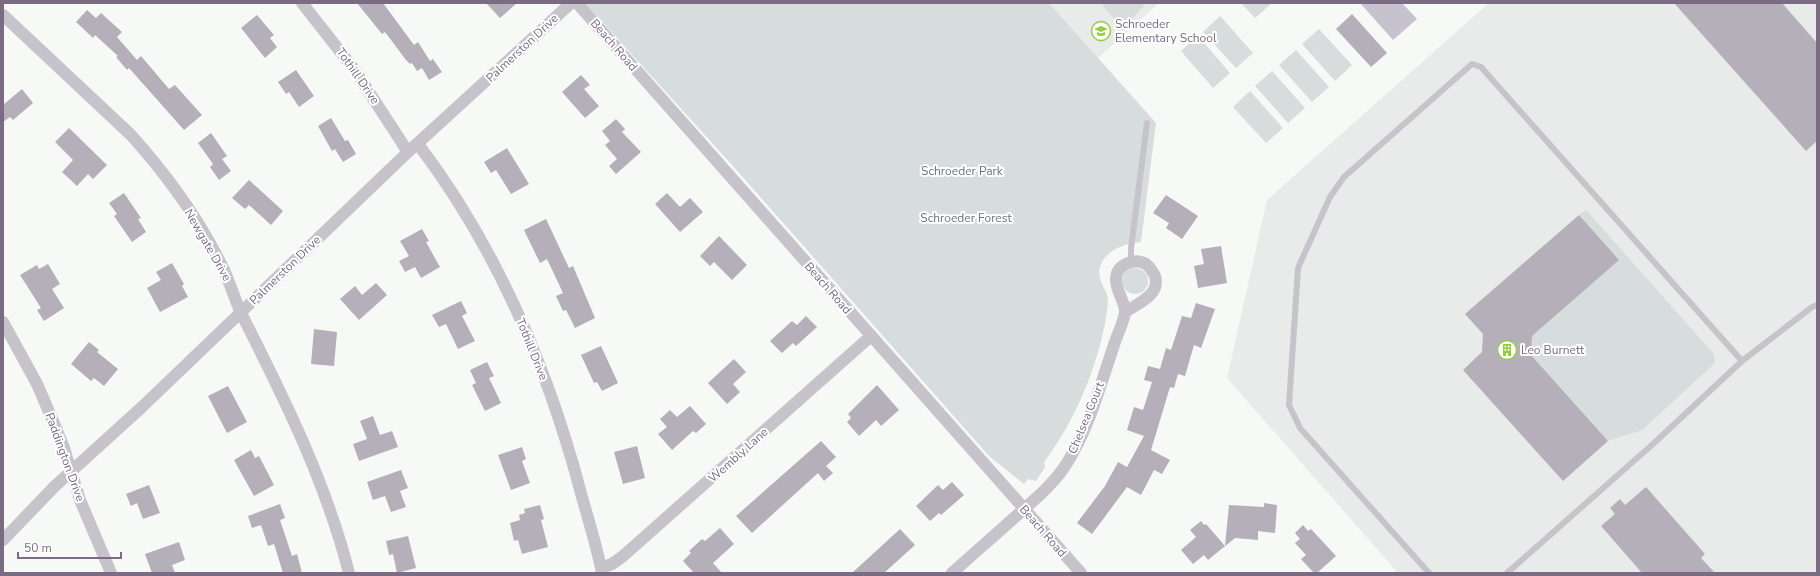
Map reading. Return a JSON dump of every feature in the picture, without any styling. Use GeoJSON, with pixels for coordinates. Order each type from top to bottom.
{"type":"FeatureCollection","features":[{"type":"Feature","properties":{"kind":"street","name":"Tothill Drive"},"geometry":{"type":"LineString","coordinates":[[302,3],[354,69],[408,152]]}},
{"type":"Feature","properties":{"kind":"street","name":"Palmerston Drive"},"geometry":{"type":"LineString","coordinates":[[3,540],[26,514],[408,152],[571,3]]}},
{"type":"Feature","properties":{"kind":"street","name":"Beach Road"},"geometry":{"type":"LineString","coordinates":[[577,3],[1081,573]]}},
{"type":"Feature","properties":{"kind":"street","name":"Newgate Drive"},"geometry":{"type":"LineString","coordinates":[[3,16],[113,117],[146,152],[181,198],[206,238],[231,285],[240,312],[312,460],[334,520],[349,573]]}},
{"type":"Feature","properties":{"kind":"street","name":"Tothill Drive"},"geometry":{"type":"LineString","coordinates":[[418,144],[440,174],[465,213],[490,256],[519,317],[556,409],[570,450],[601,571]]}},
{"type":"Feature","properties":{"kind":"street"},"geometry":{"type":"LineString","coordinates":[[1131,262],[1146,264],[1154,272],[1156,283],[1154,289],[1150,296],[1125,312],[1116,285],[1116,277],[1119,269],[1131,262]]}},
{"type":"Feature","properties":{"kind":"street","name":"Chelsea Court"},"geometry":{"type":"LineString","coordinates":[[952,573],[1024,509],[1058,475],[1075,449],[1086,425],[1125,312]]}},
{"type":"Feature","properties":{"kind":"street","name":"Paddington Drive"},"geometry":{"type":"LineString","coordinates":[[3,322],[37,384],[64,448],[80,500],[110,573]]}},
{"type":"Feature","properties":{"kind":"street","name":"Wembly Lane"},"geometry":{"type":"LineString","coordinates":[[601,571],[622,557],[871,336]]}},
{"type":"Feature","properties":{"kind":"lane"},"geometry":{"type":"LineString","coordinates":[[1429,573],[1300,428],[1289,405],[1298,268],[1330,197],[1344,177],[1472,64],[1481,67],[1742,361]]}},
{"type":"Feature","properties":{"kind":"lane"},"geometry":{"type":"LineString","coordinates":[[1131,262],[1131,248],[1147,123]]}},
{"type":"Feature","properties":{"kind":"lane"},"geometry":{"type":"LineString","coordinates":[[1507,573],[1653,444],[1742,361],[1812,307],[1817,305]]}},
{"type":"Feature","properties":{"kind":"shaded area","name":"Schroeder Elementary School"},"geometry":{"type":"Polygon","coordinates":[[[1049,3],[1159,3],[1098,58],[1049,3]]]}},
{"type":"Feature","properties":{"kind":"shaded area"},"geometry":{"type":"Polygon","coordinates":[[[1360,3],[1402,3],[1417,19],[1393,40],[1360,3]]]}},
{"type":"Feature","properties":{"kind":"shaded area"},"geometry":{"type":"Polygon","coordinates":[[[1489,3],[1817,3],[1817,573],[1398,573],[1227,378],[1267,200],[1489,3]]]}},
{"type":"Feature","properties":{"kind":"green space","name":"Schroeder Forest"},"geometry":{"type":"Polygon","coordinates":[[[587,3],[1049,3],[1156,123],[1141,242],[1119,247],[1110,253],[1102,262],[1099,274],[1108,297],[1108,302],[1105,323],[1094,365],[1067,427],[1044,462],[1045,467],[1036,481],[1028,479],[1024,484],[989,456],[732,165],[587,5],[587,3]]]}},
{"type":"Feature","properties":{"kind":"green space"},"geometry":{"type":"Polygon","coordinates":[[[1101,3],[1146,3],[1129,22],[1118,24],[1101,3]]]}},
{"type":"Feature","properties":{"kind":"green space"},"geometry":{"type":"Polygon","coordinates":[[[1241,3],[1272,3],[1255,18],[1241,3]]]}},
{"type":"Feature","properties":{"kind":"green space"},"geometry":{"type":"Polygon","coordinates":[[[1220,16],[1253,53],[1236,68],[1203,32],[1220,16]]]}},
{"type":"Feature","properties":{"kind":"green space"},"geometry":{"type":"Polygon","coordinates":[[[1319,29],[1352,65],[1335,81],[1302,44],[1319,29]]]}},
{"type":"Feature","properties":{"kind":"green space"},"geometry":{"type":"Polygon","coordinates":[[[1198,36],[1230,73],[1213,88],[1181,51],[1198,36]]]}},
{"type":"Feature","properties":{"kind":"green space"},"geometry":{"type":"Polygon","coordinates":[[[1296,50],[1329,87],[1312,102],[1279,65],[1296,50]]]}},
{"type":"Feature","properties":{"kind":"green space"},"geometry":{"type":"Polygon","coordinates":[[[1272,71],[1305,108],[1288,123],[1255,86],[1272,71]]]}},
{"type":"Feature","properties":{"kind":"green space"},"geometry":{"type":"Polygon","coordinates":[[[1250,91],[1283,128],[1266,143],[1233,107],[1250,91]]]}},
{"type":"Feature","properties":{"kind":"green space"},"geometry":{"type":"Polygon","coordinates":[[[1586,210],[1713,353],[1715,363],[1642,430],[1608,441],[1531,355],[1532,336],[1618,260],[1579,215],[1586,210]]]}},
{"type":"Feature","properties":{"kind":"green space"},"geometry":{"type":"Polygon","coordinates":[[[1135,268],[1144,272],[1148,281],[1144,290],[1135,294],[1126,290],[1122,281],[1126,272],[1135,268]]]}},
{"type":"Feature","properties":{"kind":"building"},"geometry":{"type":"Polygon","coordinates":[[[357,3],[383,3],[414,45],[418,42],[430,61],[433,59],[442,72],[429,80],[422,68],[417,71],[412,63],[410,64],[406,60],[385,32],[382,34],[357,3]]]}},
{"type":"Feature","properties":{"kind":"building"},"geometry":{"type":"Polygon","coordinates":[[[486,3],[517,3],[500,18],[486,3]]]}},
{"type":"Feature","properties":{"kind":"building"},"geometry":{"type":"Polygon","coordinates":[[[1674,3],[1782,3],[1817,43],[1817,141],[1806,151],[1674,3]]]}},
{"type":"Feature","properties":{"kind":"building"},"geometry":{"type":"Polygon","coordinates":[[[87,10],[96,18],[101,13],[122,32],[117,37],[137,60],[141,56],[169,89],[175,85],[202,115],[184,130],[129,68],[127,70],[116,57],[118,56],[95,35],[93,38],[76,22],[87,10]]]}},
{"type":"Feature","properties":{"kind":"building"},"geometry":{"type":"Polygon","coordinates":[[[1352,14],[1387,53],[1371,67],[1336,29],[1352,14]]]}},
{"type":"Feature","properties":{"kind":"building"},"geometry":{"type":"Polygon","coordinates":[[[257,15],[274,35],[270,38],[277,47],[265,58],[241,28],[257,15]]]}},
{"type":"Feature","properties":{"kind":"building"},"geometry":{"type":"Polygon","coordinates":[[[296,70],[314,96],[299,107],[289,92],[286,94],[278,82],[296,70]]]}},
{"type":"Feature","properties":{"kind":"building"},"geometry":{"type":"Polygon","coordinates":[[[581,75],[590,85],[584,89],[599,106],[585,118],[562,92],[581,75]]]}},
{"type":"Feature","properties":{"kind":"building"},"geometry":{"type":"Polygon","coordinates":[[[22,89],[33,103],[13,120],[10,117],[3,122],[3,105],[22,89]]]}},
{"type":"Feature","properties":{"kind":"building"},"geometry":{"type":"Polygon","coordinates":[[[331,118],[345,141],[348,140],[356,154],[343,162],[335,149],[332,151],[318,126],[331,118]]]}},
{"type":"Feature","properties":{"kind":"building"},"geometry":{"type":"Polygon","coordinates":[[[616,119],[625,129],[622,132],[641,152],[616,174],[609,166],[617,159],[605,145],[610,141],[602,131],[616,119]]]}},
{"type":"Feature","properties":{"kind":"building"},"geometry":{"type":"Polygon","coordinates":[[[69,128],[107,165],[93,179],[88,174],[77,186],[62,172],[73,160],[55,142],[69,128]]]}},
{"type":"Feature","properties":{"kind":"building"},"geometry":{"type":"Polygon","coordinates":[[[211,133],[227,156],[222,159],[231,171],[219,180],[210,167],[213,164],[198,143],[211,133]]]}},
{"type":"Feature","properties":{"kind":"building"},"geometry":{"type":"Polygon","coordinates":[[[507,148],[529,184],[511,194],[496,170],[491,173],[484,162],[507,148]]]}},
{"type":"Feature","properties":{"kind":"building"},"geometry":{"type":"Polygon","coordinates":[[[249,180],[283,211],[271,225],[249,205],[245,209],[232,198],[249,180]]]}},
{"type":"Feature","properties":{"kind":"building"},"geometry":{"type":"Polygon","coordinates":[[[124,193],[141,218],[138,219],[146,232],[132,242],[114,216],[117,214],[109,203],[124,193]]]}},
{"type":"Feature","properties":{"kind":"building"},"geometry":{"type":"Polygon","coordinates":[[[667,193],[680,207],[690,198],[703,212],[680,232],[655,204],[667,193]]]}},
{"type":"Feature","properties":{"kind":"building"},"geometry":{"type":"Polygon","coordinates":[[[1166,195],[1198,216],[1182,239],[1166,228],[1169,223],[1153,213],[1166,195]]]}},
{"type":"Feature","properties":{"kind":"building","name":"Leo Burnett"},"geometry":{"type":"Polygon","coordinates":[[[1579,215],[1619,260],[1532,336],[1531,355],[1608,441],[1563,481],[1463,370],[1482,352],[1483,334],[1465,314],[1579,215]]]}},
{"type":"Feature","properties":{"kind":"building"},"geometry":{"type":"Polygon","coordinates":[[[546,219],[569,268],[573,266],[595,318],[575,328],[566,310],[563,311],[556,296],[563,293],[547,259],[540,263],[524,230],[546,219]]]}},
{"type":"Feature","properties":{"kind":"building"},"geometry":{"type":"Polygon","coordinates":[[[422,229],[429,241],[426,242],[440,267],[421,278],[415,267],[405,272],[399,261],[409,256],[400,241],[422,229]]]}},
{"type":"Feature","properties":{"kind":"building"},"geometry":{"type":"Polygon","coordinates":[[[719,236],[747,265],[732,280],[714,262],[710,266],[700,256],[719,236]]]}},
{"type":"Feature","properties":{"kind":"building"},"geometry":{"type":"Polygon","coordinates":[[[1221,246],[1227,283],[1198,288],[1194,266],[1204,264],[1201,249],[1221,246]]]}},
{"type":"Feature","properties":{"kind":"building"},"geometry":{"type":"Polygon","coordinates":[[[172,263],[184,284],[182,286],[188,297],[160,312],[147,288],[161,280],[156,272],[172,263]]]}},
{"type":"Feature","properties":{"kind":"building"},"geometry":{"type":"Polygon","coordinates":[[[48,264],[60,284],[52,289],[64,308],[44,321],[37,310],[41,308],[20,275],[37,265],[39,269],[48,264]]]}},
{"type":"Feature","properties":{"kind":"building"},"geometry":{"type":"Polygon","coordinates":[[[376,283],[387,295],[359,320],[340,299],[355,286],[362,295],[376,283]]]}},
{"type":"Feature","properties":{"kind":"building"},"geometry":{"type":"Polygon","coordinates":[[[461,301],[467,313],[462,316],[475,341],[458,349],[446,324],[439,327],[432,315],[461,301]]]}},
{"type":"Feature","properties":{"kind":"building"},"geometry":{"type":"Polygon","coordinates":[[[1196,303],[1215,309],[1201,348],[1194,345],[1185,376],[1178,374],[1174,388],[1170,387],[1151,450],[1170,460],[1162,474],[1154,470],[1141,495],[1127,487],[1092,534],[1077,523],[1105,486],[1118,462],[1127,467],[1144,436],[1127,430],[1134,407],[1143,410],[1152,382],[1144,380],[1148,366],[1160,369],[1166,348],[1171,350],[1182,316],[1191,318],[1196,303]]]}},
{"type":"Feature","properties":{"kind":"building"},"geometry":{"type":"Polygon","coordinates":[[[806,316],[817,327],[796,346],[793,343],[782,353],[770,341],[792,321],[797,325],[806,316]]]}},
{"type":"Feature","properties":{"kind":"building"},"geometry":{"type":"Polygon","coordinates":[[[314,329],[337,332],[334,366],[311,364],[314,329]]]}},
{"type":"Feature","properties":{"kind":"building"},"geometry":{"type":"Polygon","coordinates":[[[89,342],[99,350],[97,352],[118,369],[104,386],[94,378],[91,381],[71,364],[89,342]]]}},
{"type":"Feature","properties":{"kind":"building"},"geometry":{"type":"Polygon","coordinates":[[[601,346],[618,383],[602,391],[597,382],[594,383],[581,355],[601,346]]]}},
{"type":"Feature","properties":{"kind":"building"},"geometry":{"type":"Polygon","coordinates":[[[734,359],[746,372],[733,384],[740,392],[727,404],[708,383],[734,359]]]}},
{"type":"Feature","properties":{"kind":"building"},"geometry":{"type":"Polygon","coordinates":[[[487,362],[494,376],[489,378],[501,403],[485,411],[472,385],[476,383],[470,370],[487,362]]]}},
{"type":"Feature","properties":{"kind":"building"},"geometry":{"type":"Polygon","coordinates":[[[877,385],[899,410],[881,426],[876,420],[859,436],[847,422],[851,418],[848,414],[877,385]]]}},
{"type":"Feature","properties":{"kind":"building"},"geometry":{"type":"Polygon","coordinates":[[[228,386],[247,422],[227,433],[208,396],[228,386]]]}},
{"type":"Feature","properties":{"kind":"building"},"geometry":{"type":"Polygon","coordinates":[[[690,406],[706,424],[696,433],[693,431],[672,450],[658,434],[667,427],[660,419],[670,410],[677,417],[690,406]]]}},
{"type":"Feature","properties":{"kind":"building"},"geometry":{"type":"Polygon","coordinates":[[[373,416],[380,435],[392,431],[398,447],[359,461],[353,444],[367,439],[360,421],[373,416]]]}},
{"type":"Feature","properties":{"kind":"building"},"geometry":{"type":"Polygon","coordinates":[[[821,441],[836,457],[826,466],[833,473],[824,481],[818,473],[752,533],[736,516],[821,441]]]}},
{"type":"Feature","properties":{"kind":"building"},"geometry":{"type":"Polygon","coordinates":[[[637,446],[645,478],[623,484],[614,452],[637,446]]]}},
{"type":"Feature","properties":{"kind":"building"},"geometry":{"type":"Polygon","coordinates":[[[522,447],[526,459],[522,461],[530,483],[511,490],[498,455],[522,447]]]}},
{"type":"Feature","properties":{"kind":"building"},"geometry":{"type":"Polygon","coordinates":[[[251,450],[255,458],[259,456],[274,485],[254,496],[234,460],[251,450]]]}},
{"type":"Feature","properties":{"kind":"building"},"geometry":{"type":"Polygon","coordinates":[[[401,470],[408,488],[400,491],[406,507],[391,512],[385,496],[373,500],[367,482],[401,470]]]}},
{"type":"Feature","properties":{"kind":"building"},"geometry":{"type":"Polygon","coordinates":[[[952,482],[964,495],[941,515],[939,513],[930,521],[916,506],[938,485],[943,490],[952,482]]]}},
{"type":"Feature","properties":{"kind":"building"},"geometry":{"type":"Polygon","coordinates":[[[149,485],[160,513],[143,519],[137,503],[131,506],[126,494],[149,485]]]}},
{"type":"Feature","properties":{"kind":"building"},"geometry":{"type":"Polygon","coordinates":[[[1646,487],[1705,554],[1701,558],[1715,573],[1642,573],[1601,526],[1615,514],[1610,508],[1620,499],[1625,505],[1646,487]]]}},
{"type":"Feature","properties":{"kind":"building"},"geometry":{"type":"Polygon","coordinates":[[[1264,503],[1277,505],[1275,533],[1258,531],[1258,540],[1235,538],[1208,560],[1204,555],[1193,564],[1181,550],[1196,537],[1190,530],[1201,521],[1204,525],[1206,524],[1225,546],[1229,505],[1264,507],[1264,503]]]}},
{"type":"Feature","properties":{"kind":"building"},"geometry":{"type":"Polygon","coordinates":[[[280,504],[285,518],[280,520],[292,556],[297,554],[302,573],[283,573],[274,544],[268,546],[261,525],[252,528],[248,516],[280,504]]]}},
{"type":"Feature","properties":{"kind":"building"},"geometry":{"type":"Polygon","coordinates":[[[540,505],[544,519],[541,520],[548,547],[522,554],[518,540],[514,541],[510,523],[520,520],[519,515],[525,513],[524,509],[540,505]]]}},
{"type":"Feature","properties":{"kind":"building"},"geometry":{"type":"Polygon","coordinates":[[[1303,525],[1308,531],[1311,529],[1336,556],[1317,573],[1314,573],[1301,559],[1306,555],[1295,543],[1300,539],[1295,533],[1303,525]]]}},
{"type":"Feature","properties":{"kind":"building"},"geometry":{"type":"Polygon","coordinates":[[[720,528],[734,544],[713,563],[722,573],[694,573],[683,561],[691,553],[689,551],[702,539],[705,541],[720,528]]]}},
{"type":"Feature","properties":{"kind":"building"},"geometry":{"type":"Polygon","coordinates":[[[900,529],[915,545],[884,573],[852,573],[900,529]]]}},
{"type":"Feature","properties":{"kind":"building"},"geometry":{"type":"Polygon","coordinates":[[[408,536],[416,568],[397,573],[393,554],[389,555],[386,541],[408,536]]]}},
{"type":"Feature","properties":{"kind":"building"},"geometry":{"type":"Polygon","coordinates":[[[179,542],[185,560],[172,565],[175,573],[152,573],[145,554],[179,542]]]}},
{"type":"Feature","properties":{"kind":"place","name":"Schroeder Elementary School"},"geometry":{"type":"Point","coordinates":[1101,31]}},
{"type":"Feature","properties":{"kind":"place","name":"Leo Burnett"},"geometry":{"type":"Point","coordinates":[1507,350]}},
{"type":"Feature","properties":{"kind":"park label","name":"Schroeder Park"},"geometry":{"type":"Point","coordinates":[962,171]}}]}
